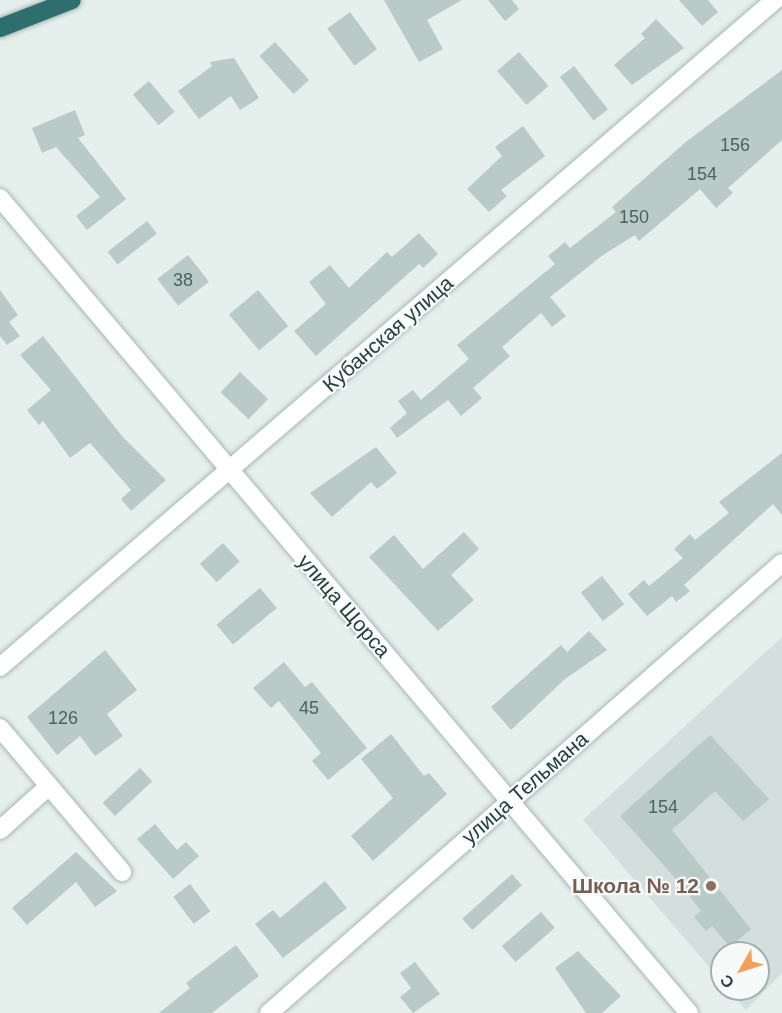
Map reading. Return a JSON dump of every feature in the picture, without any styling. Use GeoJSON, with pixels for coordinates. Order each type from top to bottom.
{"type":"FeatureCollection","features":[{"type":"Feature","properties":{"kind":"highway"},"geometry":{"type":"LineString","coordinates":[[0,28],[72,0]]}},
{"type":"Feature","properties":{"kind":"street","name":"Кубанская улица"},"geometry":{"type":"LineString","coordinates":[[0,666],[775,0]]}},
{"type":"Feature","properties":{"kind":"street","name":"улица Щорса"},"geometry":{"type":"LineString","coordinates":[[0,198],[228,471],[512,800],[689,1013]]}},
{"type":"Feature","properties":{"kind":"street","name":"улица Тельмана"},"geometry":{"type":"LineString","coordinates":[[268,1013],[782,563]]}},
{"type":"Feature","properties":{"kind":"street"},"geometry":{"type":"LineString","coordinates":[[0,728],[122,872]]}},
{"type":"Feature","properties":{"kind":"street"},"geometry":{"type":"LineString","coordinates":[[0,830],[49,786]]}},
{"type":"Feature","properties":{"kind":"shaded area","name":"Школа № 12"},"geometry":{"type":"Polygon","coordinates":[[[782,637],[782,973],[770,985],[770,941],[710,941],[710,968],[583,820],[782,637]]]}},
{"type":"Feature","properties":{"kind":"shaded area","name":"Школа № 12"},"geometry":{"type":"Polygon","coordinates":[[[738,1001],[755,1001],[746,1010],[738,1001]]]}},
{"type":"Feature","properties":{"kind":"building"},"geometry":{"type":"Polygon","coordinates":[[[384,0],[462,0],[427,20],[443,49],[419,62],[384,0]]]}},
{"type":"Feature","properties":{"kind":"building"},"geometry":{"type":"Polygon","coordinates":[[[488,0],[512,0],[519,9],[505,21],[488,0]]]}},
{"type":"Feature","properties":{"kind":"building"},"geometry":{"type":"Polygon","coordinates":[[[679,0],[708,0],[718,12],[702,26],[679,0]]]}},
{"type":"Feature","properties":{"kind":"building"},"geometry":{"type":"Polygon","coordinates":[[[350,12],[377,49],[354,66],[327,28],[350,12]]]}},
{"type":"Feature","properties":{"kind":"building"},"geometry":{"type":"Polygon","coordinates":[[[656,19],[684,48],[632,85],[614,65],[645,38],[641,34],[656,19]]]}},
{"type":"Feature","properties":{"kind":"building"},"geometry":{"type":"Polygon","coordinates":[[[275,42],[309,80],[294,94],[259,56],[275,42]]]}},
{"type":"Feature","properties":{"kind":"building"},"geometry":{"type":"Polygon","coordinates":[[[519,52],[549,86],[527,105],[497,71],[519,52]]]}},
{"type":"Feature","properties":{"kind":"building"},"geometry":{"type":"Polygon","coordinates":[[[234,58],[259,98],[240,110],[231,96],[199,119],[178,91],[212,66],[210,62],[234,58]]]}},
{"type":"Feature","properties":{"kind":"building"},"geometry":{"type":"Polygon","coordinates":[[[574,66],[608,109],[594,120],[560,77],[574,66]]]}},
{"type":"Feature","properties":{"kind":"building"},"geometry":{"type":"Polygon","coordinates":[[[782,70],[782,140],[728,188],[733,193],[716,208],[700,189],[639,241],[635,235],[603,255],[550,297],[566,316],[552,327],[541,313],[502,347],[510,356],[473,388],[482,398],[461,416],[448,400],[397,438],[390,428],[407,413],[398,401],[413,390],[421,400],[469,359],[457,345],[555,264],[548,256],[565,242],[570,248],[616,212],[612,207],[687,141],[782,70]]]}},
{"type":"Feature","properties":{"kind":"building"},"geometry":{"type":"Polygon","coordinates":[[[149,81],[175,112],[159,125],[133,94],[149,81]]]}},
{"type":"Feature","properties":{"kind":"building"},"geometry":{"type":"Polygon","coordinates":[[[75,110],[85,135],[78,138],[126,199],[87,230],[76,216],[100,197],[56,147],[42,153],[32,128],[75,110]]]}},
{"type":"Feature","properties":{"kind":"building"},"geometry":{"type":"Polygon","coordinates":[[[523,126],[545,156],[501,190],[507,196],[489,212],[467,189],[502,156],[495,147],[523,126]]]}},
{"type":"Feature","properties":{"kind":"building"},"geometry":{"type":"Polygon","coordinates":[[[147,221],[157,234],[117,264],[108,252],[147,221]]]}},
{"type":"Feature","properties":{"kind":"building"},"geometry":{"type":"Polygon","coordinates":[[[419,233],[438,254],[423,268],[419,264],[316,356],[294,331],[326,304],[309,282],[330,265],[349,288],[387,252],[392,257],[419,233]]]}},
{"type":"Feature","properties":{"kind":"building"},"geometry":{"type":"Polygon","coordinates":[[[188,255],[209,282],[178,306],[157,279],[188,255]]]}},
{"type":"Feature","properties":{"kind":"building"},"geometry":{"type":"Polygon","coordinates":[[[0,290],[18,315],[9,322],[20,336],[7,345],[0,336],[0,290]]]}},
{"type":"Feature","properties":{"kind":"building"},"geometry":{"type":"Polygon","coordinates":[[[258,290],[288,326],[259,350],[229,314],[258,290]]]}},
{"type":"Feature","properties":{"kind":"building"},"geometry":{"type":"Polygon","coordinates":[[[43,336],[122,436],[166,480],[131,511],[121,499],[131,490],[90,443],[70,458],[43,421],[39,425],[27,410],[51,390],[20,355],[43,336]]]}},
{"type":"Feature","properties":{"kind":"building"},"geometry":{"type":"Polygon","coordinates":[[[240,372],[268,399],[249,419],[221,392],[240,372]]]}},
{"type":"Feature","properties":{"kind":"building"},"geometry":{"type":"Polygon","coordinates":[[[376,447],[397,473],[377,489],[371,482],[332,517],[310,493],[376,447]]]}},
{"type":"Feature","properties":{"kind":"building"},"geometry":{"type":"Polygon","coordinates":[[[782,453],[782,515],[773,504],[684,585],[690,591],[676,602],[672,596],[647,616],[628,594],[644,580],[649,586],[683,558],[674,549],[690,534],[695,540],[729,513],[719,502],[782,453]]]}},
{"type":"Feature","properties":{"kind":"building"},"geometry":{"type":"Polygon","coordinates":[[[464,532],[479,549],[451,575],[474,600],[438,631],[369,557],[394,535],[423,569],[464,532]]]}},
{"type":"Feature","properties":{"kind":"building"},"geometry":{"type":"Polygon","coordinates":[[[223,543],[240,562],[217,582],[200,564],[223,543]]]}},
{"type":"Feature","properties":{"kind":"building"},"geometry":{"type":"Polygon","coordinates":[[[602,576],[624,604],[603,621],[581,593],[602,576]]]}},
{"type":"Feature","properties":{"kind":"building"},"geometry":{"type":"Polygon","coordinates":[[[260,588],[277,608],[233,645],[216,625],[260,588]]]}},
{"type":"Feature","properties":{"kind":"building"},"geometry":{"type":"Polygon","coordinates":[[[589,631],[607,650],[565,679],[511,730],[491,707],[561,645],[567,652],[589,631]]]}},
{"type":"Feature","properties":{"kind":"building"},"geometry":{"type":"Polygon","coordinates":[[[105,650],[137,690],[107,714],[123,736],[95,756],[80,736],[57,755],[27,717],[105,650]]]}},
{"type":"Feature","properties":{"kind":"building"},"geometry":{"type":"Polygon","coordinates":[[[284,662],[305,687],[312,682],[367,748],[328,780],[312,761],[321,753],[279,701],[271,708],[253,688],[284,662]]]}},
{"type":"Feature","properties":{"kind":"building"},"geometry":{"type":"Polygon","coordinates":[[[391,734],[424,776],[429,773],[447,794],[373,861],[351,836],[393,798],[361,759],[391,734]]]}},
{"type":"Feature","properties":{"kind":"building"},"geometry":{"type":"Polygon","coordinates":[[[710,735],[769,799],[743,821],[715,791],[672,830],[751,929],[737,941],[725,941],[712,926],[706,931],[694,917],[701,911],[683,887],[620,816],[710,735]]]}},
{"type":"Feature","properties":{"kind":"building"},"geometry":{"type":"Polygon","coordinates":[[[140,768],[152,781],[115,816],[103,803],[140,768]]]}},
{"type":"Feature","properties":{"kind":"building"},"geometry":{"type":"Polygon","coordinates":[[[155,824],[177,850],[186,842],[199,856],[173,879],[137,839],[155,824]]]}},
{"type":"Feature","properties":{"kind":"building"},"geometry":{"type":"Polygon","coordinates":[[[76,852],[117,891],[95,907],[76,882],[27,925],[12,908],[76,852]]]}},
{"type":"Feature","properties":{"kind":"building"},"geometry":{"type":"Polygon","coordinates":[[[512,874],[522,885],[472,930],[462,919],[512,874]]]}},
{"type":"Feature","properties":{"kind":"building"},"geometry":{"type":"Polygon","coordinates":[[[325,881],[347,908],[283,958],[255,924],[273,910],[280,918],[325,881]]]}},
{"type":"Feature","properties":{"kind":"building"},"geometry":{"type":"Polygon","coordinates":[[[190,884],[210,911],[194,924],[173,897],[190,884]]]}},
{"type":"Feature","properties":{"kind":"building"},"geometry":{"type":"Polygon","coordinates":[[[541,912],[555,928],[516,962],[502,946],[541,912]]]}},
{"type":"Feature","properties":{"kind":"building"},"geometry":{"type":"Polygon","coordinates":[[[236,945],[259,976],[212,1013],[159,1013],[190,988],[186,983],[236,945]]]}},
{"type":"Feature","properties":{"kind":"building"},"geometry":{"type":"Polygon","coordinates":[[[578,951],[621,996],[602,1013],[586,1013],[555,968],[578,951]]]}},
{"type":"Feature","properties":{"kind":"building"},"geometry":{"type":"Polygon","coordinates":[[[415,962],[440,994],[413,1013],[400,997],[411,988],[400,973],[415,962]]]}},
{"type":"Feature","properties":{"kind":"place","name":"Школа № 12"},"geometry":{"type":"Point","coordinates":[711,886]}}]}
